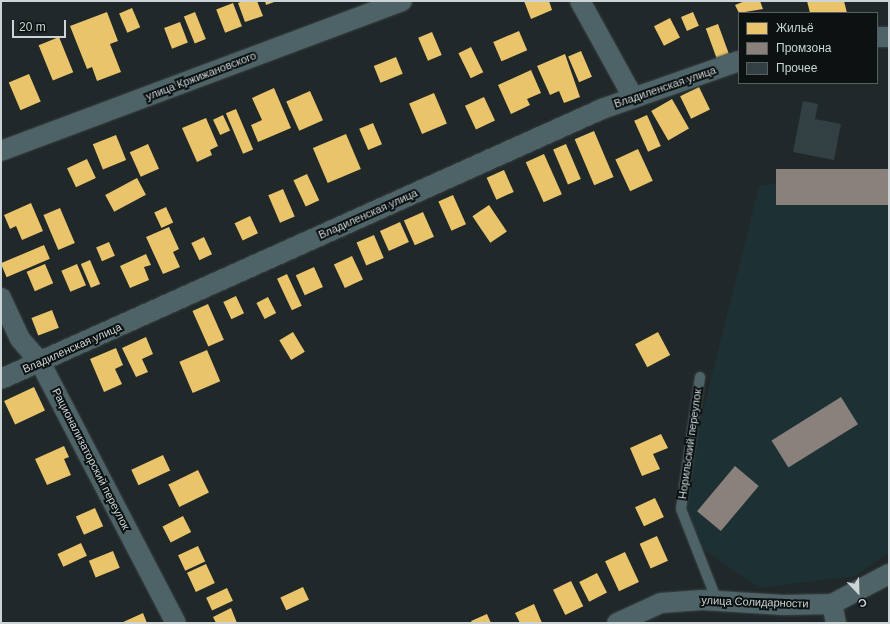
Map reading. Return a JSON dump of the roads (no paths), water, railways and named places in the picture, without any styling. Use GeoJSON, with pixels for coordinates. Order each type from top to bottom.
{"type":"FeatureCollection","features":[{"type":"Feature","properties":{"kind":"street","name":"улица Кржижановского"},"geometry":{"type":"LineString","coordinates":[[1,151],[402,1]]}},
{"type":"Feature","properties":{"kind":"street"},"geometry":{"type":"LineString","coordinates":[[580,1],[633,97]]}},
{"type":"Feature","properties":{"kind":"street"},"geometry":{"type":"LineString","coordinates":[[878,37],[889,37]]}},
{"type":"Feature","properties":{"kind":"street","name":"Владиленская улица"},"geometry":{"type":"LineString","coordinates":[[1,379],[633,97],[738,61]]}},
{"type":"Feature","properties":{"kind":"street","name":"Рационализаторский переулок"},"geometry":{"type":"LineString","coordinates":[[1,298],[20,339],[40,362],[176,623]]}},
{"type":"Feature","properties":{"kind":"street","name":"улица Солидарности"},"geometry":{"type":"LineString","coordinates":[[617,623],[660,603],[717,601],[834,614],[889,574]]}},
{"type":"Feature","properties":{"kind":"lane","name":"Норильский переулок"},"geometry":{"type":"LineString","coordinates":[[700,377],[681,508],[717,601]]}}]}
